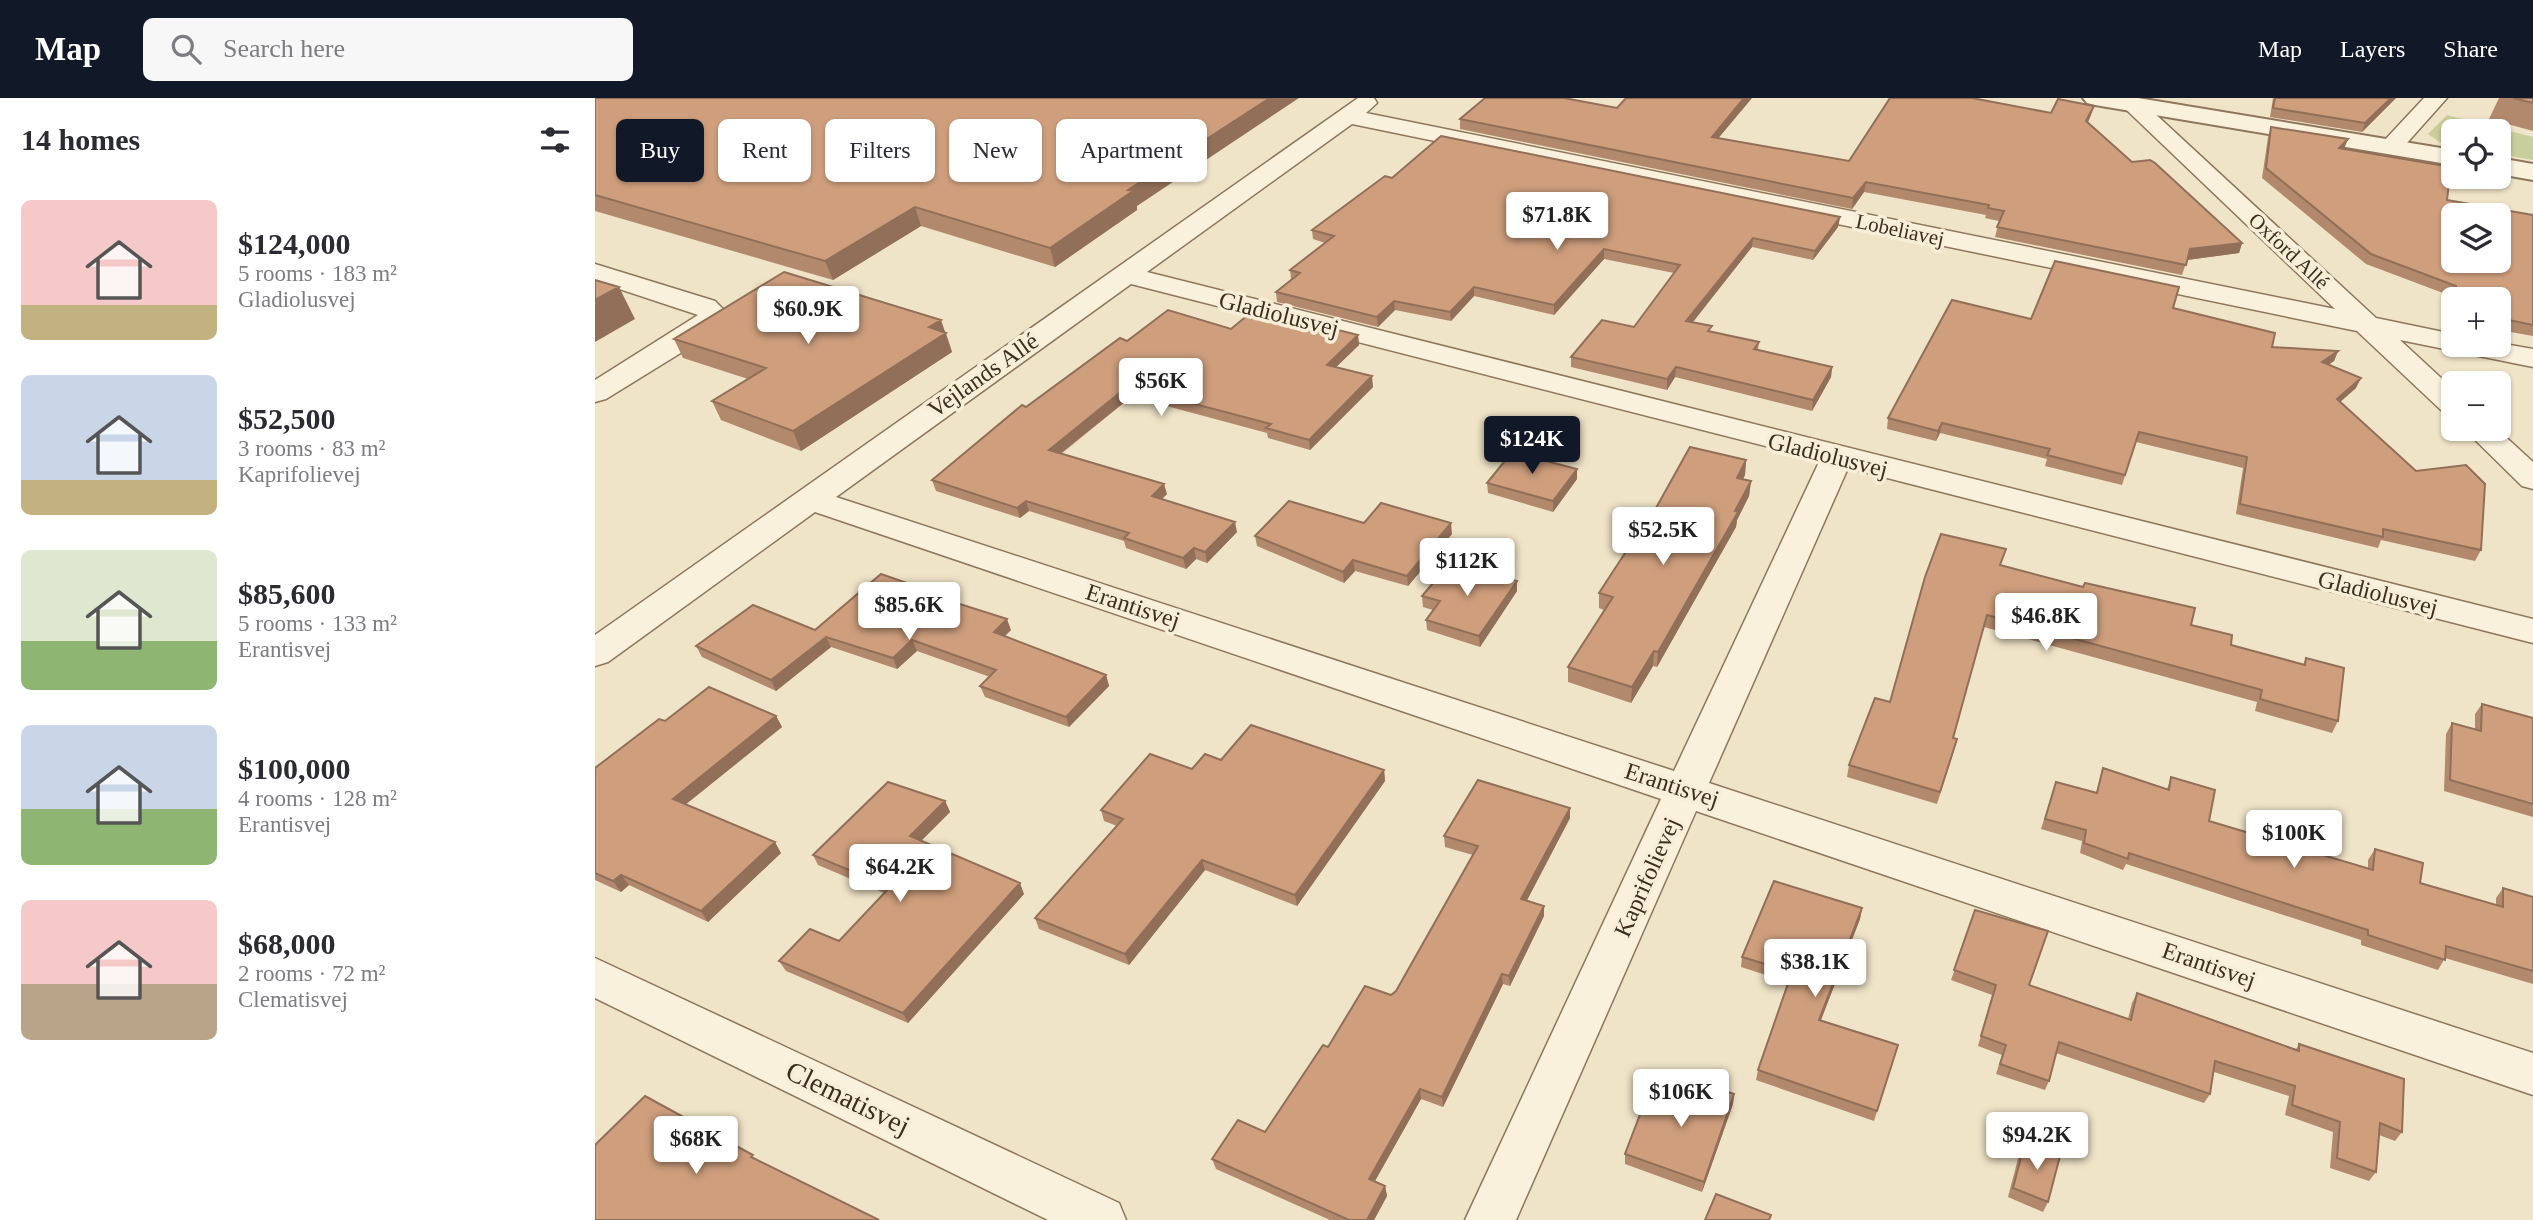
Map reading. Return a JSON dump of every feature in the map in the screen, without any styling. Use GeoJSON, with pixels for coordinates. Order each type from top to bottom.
{"type":"FeatureCollection","features":[{"type":"Feature","properties":{"kind":"street","name":"Vejlands Allé"},"geometry":{"type":"LineString","coordinates":[[595,653],[1372,98]]}},
{"type":"Feature","properties":{"kind":"street"},"geometry":{"type":"LineString","coordinates":[[2095,98],[2441,156]]}},
{"type":"Feature","properties":{"kind":"street"},"geometry":{"type":"LineString","coordinates":[[2390,148],[2436,98]]}},
{"type":"Feature","properties":{"kind":"street","name":"Oxford Allé"},"geometry":{"type":"LineString","coordinates":[[2129,102],[2441,393]]}},
{"type":"Feature","properties":{"kind":"street","name":"Lobeliavej"},"geometry":{"type":"LineString","coordinates":[[1346,116],[2441,340]]}},
{"type":"Feature","properties":{"kind":"street"},"geometry":{"type":"LineString","coordinates":[[2511,168],[2533,172]]}},
{"type":"Feature","properties":{"kind":"street"},"geometry":{"type":"LineString","coordinates":[[595,272],[705,307],[714,314],[703,327],[595,393]]}},
{"type":"Feature","properties":{"kind":"street","name":"Gladiolusvej"},"geometry":{"type":"LineString","coordinates":[[1124,274],[1837,457],[2533,631]]}},
{"type":"Feature","properties":{"kind":"street"},"geometry":{"type":"LineString","coordinates":[[2511,354],[2533,358]]}},
{"type":"Feature","properties":{"kind":"street"},"geometry":{"type":"LineString","coordinates":[[2492,441],[2533,479]]}},
{"type":"Feature","properties":{"kind":"street","name":"Kaprifolievej"},"geometry":{"type":"LineString","coordinates":[[1490,1220],[1837,457]]}},
{"type":"Feature","properties":{"kind":"street","name":"Erantisvej"},"geometry":{"type":"LineString","coordinates":[[809,499],[2533,1074]]}},
{"type":"Feature","properties":{"kind":"street","name":"Clematisvej"},"geometry":{"type":"LineString","coordinates":[[595,977],[1101,1220]]}},
{"type":"Feature","properties":{"kind":"green space"},"geometry":{"type":"Polygon","coordinates":[[[2447,115],[2463,119],[2443,119],[2447,115]]]}},
{"type":"Feature","properties":{"kind":"green space"},"geometry":{"type":"Polygon","coordinates":[[[2441,121],[2441,143],[2428,134],[2441,121]]]}},
{"type":"Feature","properties":{"kind":"green space"},"geometry":{"type":"Polygon","coordinates":[[[2511,131],[2533,137],[2533,160],[2511,156],[2511,131]]]}},
{"type":"Feature","properties":{"kind":"building"},"geometry":{"type":"Polygon","coordinates":[[[595,98],[1270,98],[1207,139],[1207,119],[1056,119],[1056,182],[1140,182],[1128,190],[1133,191],[1050,248],[915,207],[825,261],[595,195],[595,98]]]}},
{"type":"Feature","properties":{"kind":"building"},"geometry":{"type":"Polygon","coordinates":[[[1485,98],[1564,98],[1617,108],[1626,98],[1744,98],[1712,137],[1849,161],[1890,98],[1972,98],[2051,113],[2058,99],[2094,106],[2086,121],[2132,162],[2150,160],[2155,163],[2242,243],[2190,249],[2186,265],[1997,227],[2004,211],[1988,208],[1989,205],[1866,182],[1853,198],[1460,119],[1485,98]]]}},
{"type":"Feature","properties":{"kind":"building"},"geometry":{"type":"Polygon","coordinates":[[[2275,98],[2391,98],[2365,123],[2273,108],[2275,98]]]}},
{"type":"Feature","properties":{"kind":"building"},"geometry":{"type":"Polygon","coordinates":[[[2513,98],[2533,98],[2533,103],[2513,98]]]}},
{"type":"Feature","properties":{"kind":"building"},"geometry":{"type":"Polygon","coordinates":[[[2271,127],[2348,139],[2339,148],[2441,165],[2441,189],[2448,189],[2447,200],[2464,203],[2441,203],[2441,273],[2511,273],[2511,211],[2533,215],[2533,325],[2511,320],[2511,287],[2456,287],[2371,254],[2266,168],[2271,127]]]}},
{"type":"Feature","properties":{"kind":"building"},"geometry":{"type":"Polygon","coordinates":[[[1441,136],[1840,217],[1815,251],[1753,238],[1686,321],[1712,326],[1708,331],[1759,342],[1754,349],[1832,367],[1813,400],[1676,367],[1667,379],[1571,357],[1602,320],[1634,327],[1680,265],[1604,249],[1554,305],[1474,287],[1450,312],[1394,301],[1377,317],[1276,292],[1300,273],[1290,270],[1334,236],[1312,230],[1385,176],[1392,178],[1441,136]]]}},
{"type":"Feature","properties":{"kind":"building"},"geometry":{"type":"Polygon","coordinates":[[[2055,261],[2179,287],[2173,308],[2275,333],[2272,347],[2338,351],[2322,362],[2361,378],[2337,399],[2416,471],[2466,465],[2485,484],[2481,550],[2383,529],[2383,537],[2240,504],[2247,457],[2139,432],[2125,475],[2047,455],[2050,449],[1942,423],[1938,431],[1888,418],[1952,300],[2031,319],[2055,261]]]}},
{"type":"Feature","properties":{"kind":"building"},"geometry":{"type":"Polygon","coordinates":[[[784,272],[941,320],[929,327],[946,333],[793,431],[712,401],[766,368],[674,339],[784,272]]]}},
{"type":"Feature","properties":{"kind":"building"},"geometry":{"type":"Polygon","coordinates":[[[595,280],[619,287],[595,300],[595,280]]]}},
{"type":"Feature","properties":{"kind":"building"},"geometry":{"type":"Polygon","coordinates":[[[1255,309],[1358,335],[1327,365],[1372,376],[1309,440],[1266,428],[1271,424],[1134,388],[1129,392],[1123,390],[1049,450],[1164,484],[1152,496],[1235,522],[1205,552],[1194,548],[1183,558],[1124,538],[1129,533],[1026,501],[1017,508],[932,480],[1022,405],[1026,407],[1120,338],[1127,341],[1168,310],[1231,329],[1255,309]]]}},
{"type":"Feature","properties":{"kind":"building"},"geometry":{"type":"Polygon","coordinates":[[[1690,447],[1746,460],[1737,478],[1751,481],[1735,511],[1738,512],[1658,652],[1654,651],[1632,687],[1568,667],[1613,597],[1599,593],[1627,550],[1632,551],[1690,447]]]}},
{"type":"Feature","properties":{"kind":"building"},"geometry":{"type":"Polygon","coordinates":[[[1512,452],[1577,469],[1553,501],[1487,483],[1512,452]]]}},
{"type":"Feature","properties":{"kind":"building"},"geometry":{"type":"Polygon","coordinates":[[[1289,501],[1364,523],[1381,503],[1451,523],[1407,576],[1353,560],[1343,572],[1255,536],[1289,501]]]}},
{"type":"Feature","properties":{"kind":"building"},"geometry":{"type":"Polygon","coordinates":[[[1941,534],[2006,549],[2000,565],[2083,587],[2085,583],[2195,608],[2191,625],[2232,635],[2231,645],[2305,665],[2306,658],[2344,668],[2338,721],[2260,699],[2262,690],[1987,615],[1953,738],[1957,739],[1940,792],[1849,765],[1875,698],[1890,702],[1925,577],[1941,534]]]}},
{"type":"Feature","properties":{"kind":"building"},"geometry":{"type":"Polygon","coordinates":[[[1451,562],[1517,581],[1479,636],[1426,620],[1440,601],[1422,596],[1451,562]]]}},
{"type":"Feature","properties":{"kind":"building"},"geometry":{"type":"Polygon","coordinates":[[[881,574],[924,589],[922,592],[1007,619],[994,632],[1106,675],[1066,717],[980,686],[996,670],[912,640],[893,658],[826,637],[771,680],[696,646],[753,605],[815,630],[881,574]]]}},
{"type":"Feature","properties":{"kind":"building"},"geometry":{"type":"Polygon","coordinates":[[[709,687],[776,716],[673,799],[775,842],[701,911],[621,875],[613,881],[595,873],[595,768],[659,719],[665,721],[709,687]]]}},
{"type":"Feature","properties":{"kind":"building"},"geometry":{"type":"Polygon","coordinates":[[[2482,704],[2533,718],[2533,804],[2450,780],[2452,723],[2481,731],[2482,704]]]}},
{"type":"Feature","properties":{"kind":"building"},"geometry":{"type":"Polygon","coordinates":[[[1251,725],[1384,770],[1295,895],[1202,860],[1125,954],[1035,918],[1123,819],[1101,810],[1150,754],[1192,769],[1205,754],[1221,760],[1251,725]]]}},
{"type":"Feature","properties":{"kind":"building"},"geometry":{"type":"Polygon","coordinates":[[[2103,768],[2169,790],[2171,777],[2215,790],[2209,821],[2373,870],[2375,849],[2423,863],[2420,883],[2503,907],[2503,888],[2533,897],[2533,971],[2446,946],[2445,960],[2368,935],[2368,930],[2129,853],[2128,859],[2084,843],[2086,830],[2045,819],[2056,782],[2097,793],[2103,768]]]}},
{"type":"Feature","properties":{"kind":"building"},"geometry":{"type":"Polygon","coordinates":[[[1478,780],[1570,808],[1521,899],[1544,906],[1509,976],[1502,974],[1442,1097],[1420,1089],[1369,1179],[1385,1186],[1367,1220],[1349,1220],[1212,1159],[1238,1120],[1265,1132],[1323,1045],[1328,1047],[1365,986],[1391,995],[1396,991],[1478,846],[1444,836],[1478,780]]]}},
{"type":"Feature","properties":{"kind":"building"},"geometry":{"type":"Polygon","coordinates":[[[888,782],[945,801],[910,836],[1020,883],[903,1013],[779,961],[810,929],[839,941],[890,887],[813,855],[888,782]]]}},
{"type":"Feature","properties":{"kind":"building"},"geometry":{"type":"Polygon","coordinates":[[[1774,881],[1862,908],[1819,1020],[1898,1045],[1877,1111],[1758,1070],[1792,972],[1742,957],[1774,881]]]}},
{"type":"Feature","properties":{"kind":"building"},"geometry":{"type":"Polygon","coordinates":[[[1975,910],[2048,931],[2029,985],[2131,1020],[2137,993],[2299,1051],[2299,1044],[2404,1079],[2402,1132],[2380,1123],[2376,1172],[2337,1158],[2340,1122],[2292,1105],[2295,1086],[2215,1061],[2210,1094],[2059,1042],[2049,1081],[2000,1064],[2006,1045],[1981,1036],[1996,985],[1954,970],[1975,910]]]}},
{"type":"Feature","properties":{"kind":"building"},"geometry":{"type":"Polygon","coordinates":[[[1695,1082],[1734,1094],[1704,1182],[1625,1154],[1652,1083],[1692,1095],[1695,1082]]]}},
{"type":"Feature","properties":{"kind":"building"},"geometry":{"type":"Polygon","coordinates":[[[645,1096],[753,1155],[751,1157],[879,1220],[595,1220],[595,1145],[645,1096]]]}},
{"type":"Feature","properties":{"kind":"building"},"geometry":{"type":"Polygon","coordinates":[[[2025,1142],[2060,1156],[2048,1202],[2013,1188],[2025,1142]]]}},
{"type":"Feature","properties":{"kind":"building"},"geometry":{"type":"Polygon","coordinates":[[[1716,1194],[1771,1215],[1769,1220],[1705,1220],[1716,1194]]]}}]}
